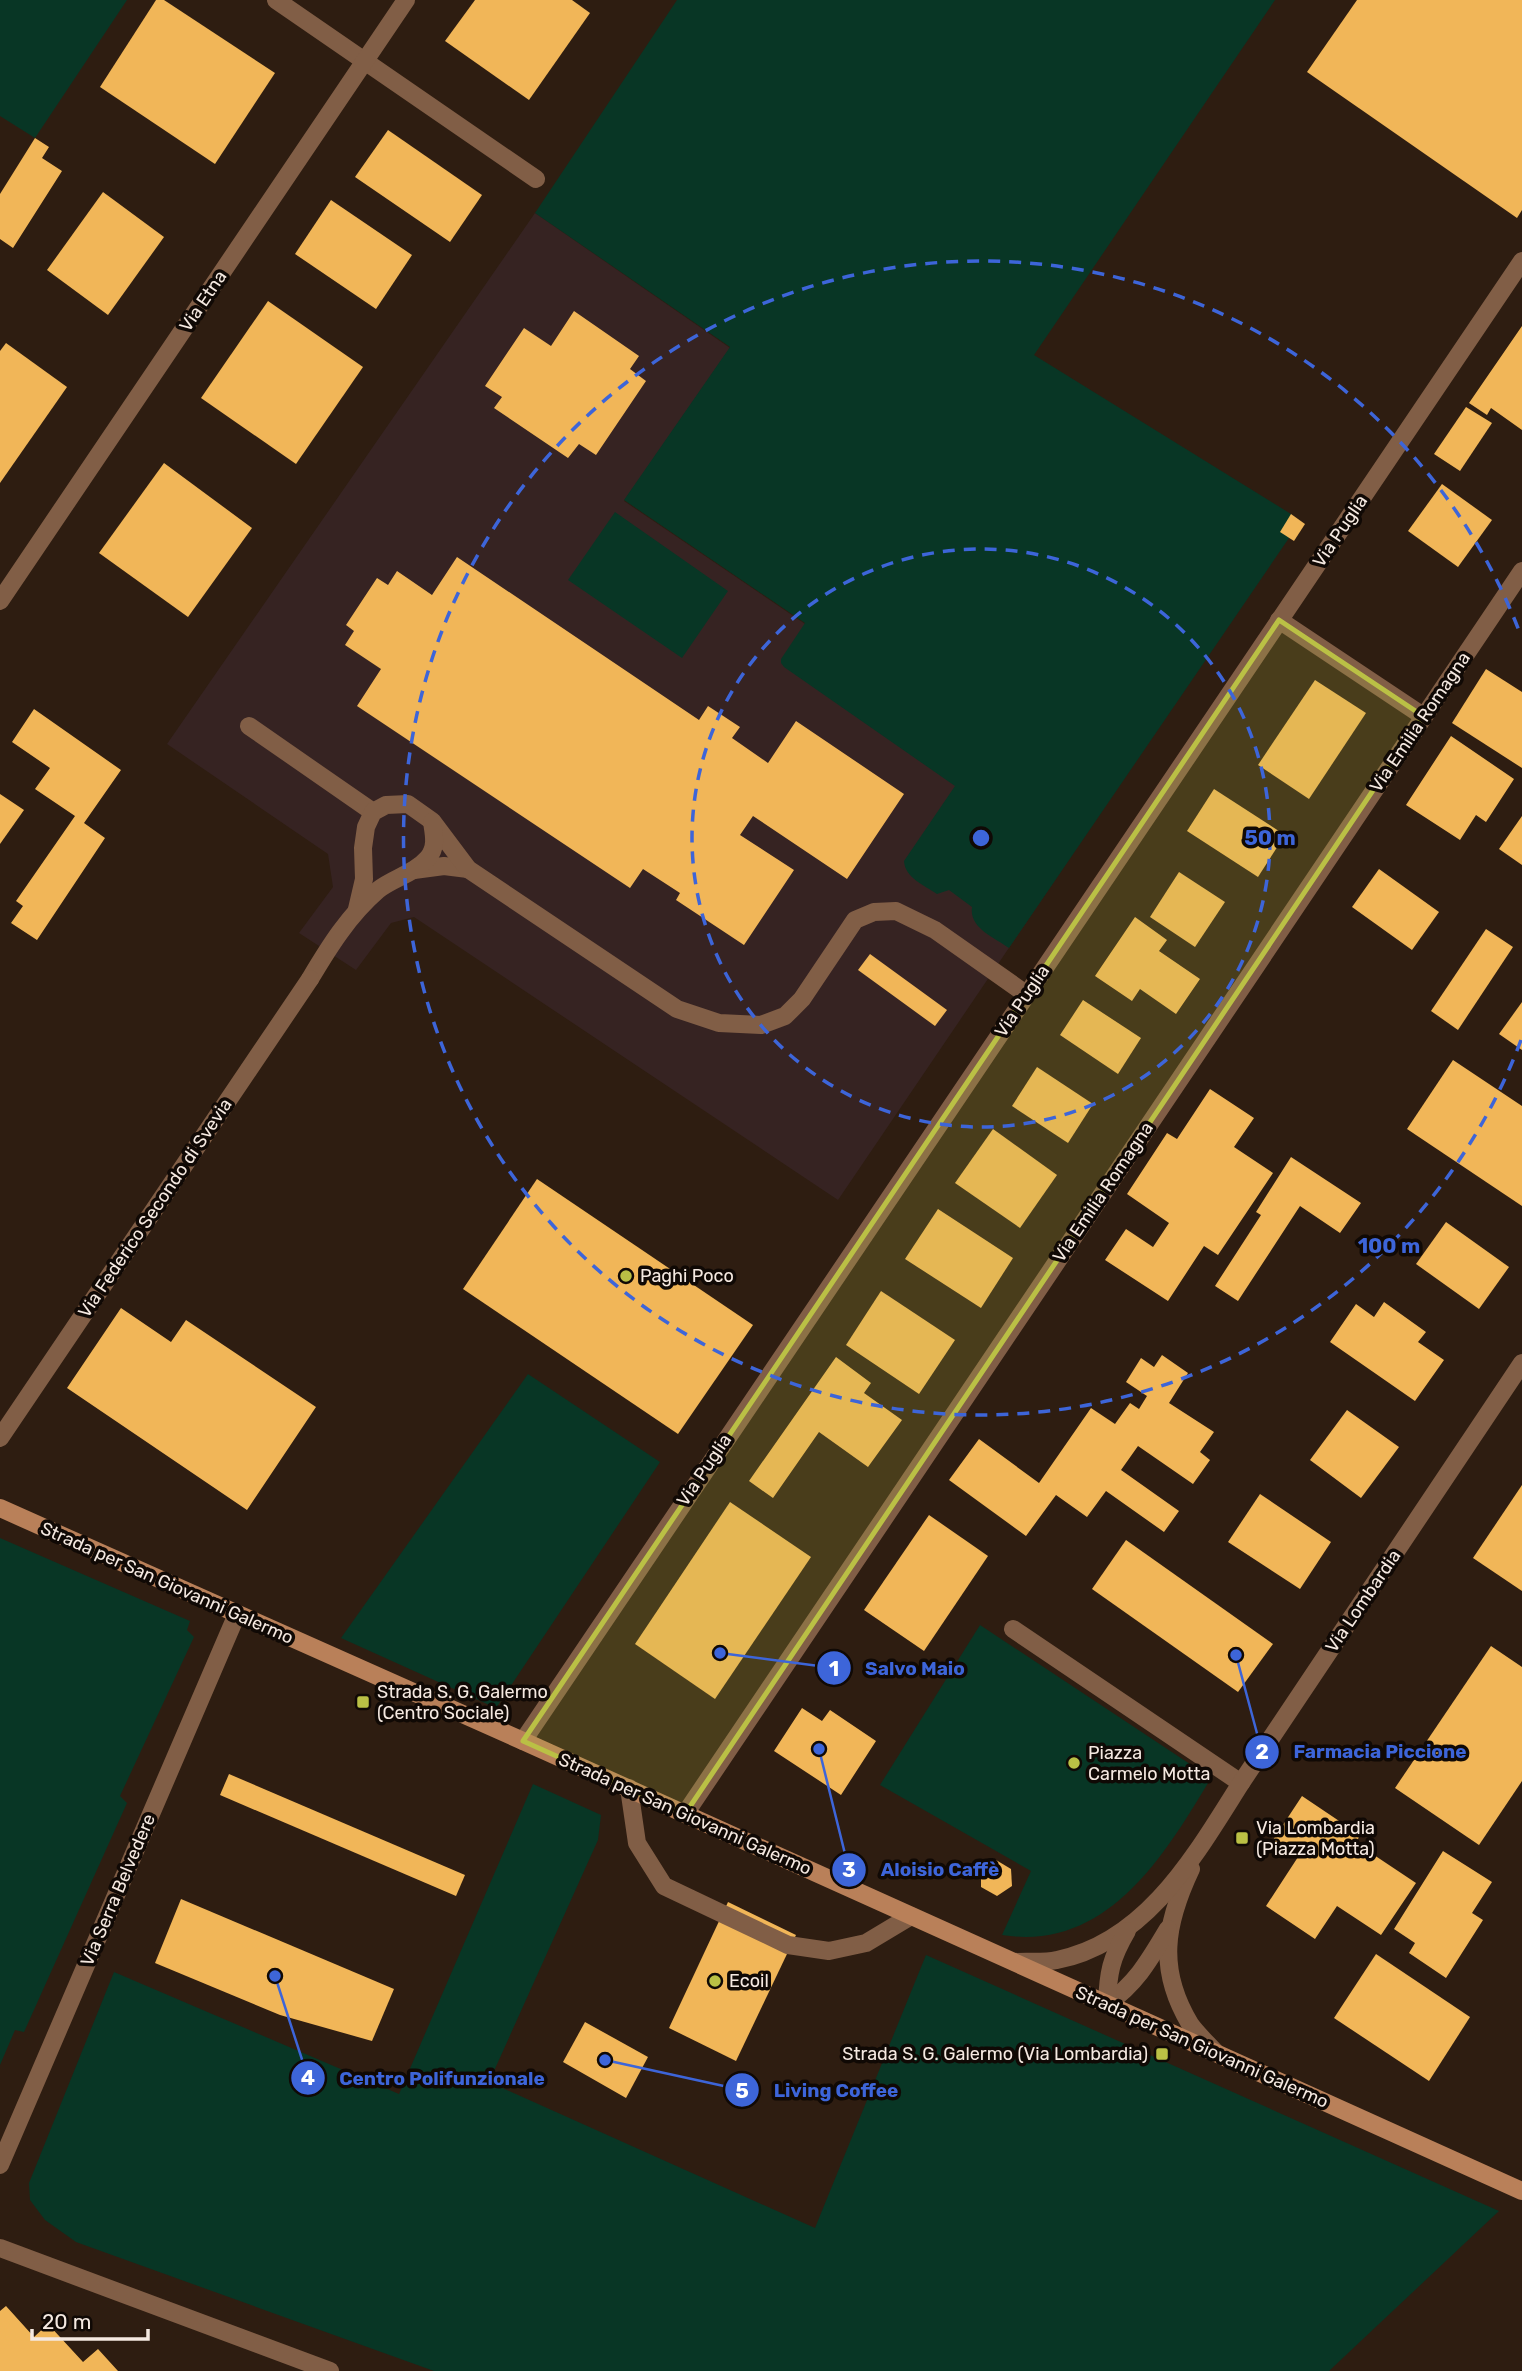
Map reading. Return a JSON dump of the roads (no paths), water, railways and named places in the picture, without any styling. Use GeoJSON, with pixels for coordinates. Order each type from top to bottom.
{"type":"FeatureCollection","features":[{"type":"Feature","properties":{"kind":"main road","name":"Strada per San Giovanni Galermo"},"geometry":{"type":"LineString","coordinates":[[0,1508],[629,1788],[1522,2192]]}},
{"type":"Feature","properties":{"kind":"street"},"geometry":{"type":"LineString","coordinates":[[276,0],[536,179]]}},
{"type":"Feature","properties":{"kind":"street","name":"Via Etna"},"geometry":{"type":"LineString","coordinates":[[0,601],[406,0]]}},
{"type":"Feature","properties":{"kind":"street","name":"Via Puglia"},"geometry":{"type":"LineString","coordinates":[[523,1741],[1522,261]]}},
{"type":"Feature","properties":{"kind":"street","name":"Via Emilia Romagna"},"geometry":{"type":"LineString","coordinates":[[685,1814],[1522,571]]}},
{"type":"Feature","properties":{"kind":"street"},"geometry":{"type":"LineString","coordinates":[[1279,620],[1423,716]]}},
{"type":"Feature","properties":{"kind":"street"},"geometry":{"type":"LineString","coordinates":[[249,726],[373,812]]}},
{"type":"Feature","properties":{"kind":"street"},"geometry":{"type":"LineString","coordinates":[[357,909],[364,879],[363,848],[366,827],[373,812],[386,805],[408,804],[432,821],[468,869],[677,1009],[719,1023],[761,1025],[785,1016],[802,999],[855,920],[874,912],[896,911],[935,930],[1026,995]]}},
{"type":"Feature","properties":{"kind":"street"},"geometry":{"type":"LineString","coordinates":[[357,909],[381,888],[414,870],[429,857],[435,842],[432,821]]}},
{"type":"Feature","properties":{"kind":"street"},"geometry":{"type":"LineString","coordinates":[[414,870],[444,866],[468,869]]}},
{"type":"Feature","properties":{"kind":"street","name":"Via Federico Secondo di Svevia"},"geometry":{"type":"LineString","coordinates":[[0,1438],[357,909]]}},
{"type":"Feature","properties":{"kind":"street","name":"Via Lombardia"},"geometry":{"type":"LineString","coordinates":[[1205,1841],[1522,1363]]}},
{"type":"Feature","properties":{"kind":"street","name":"Via Serra Belvedere"},"geometry":{"type":"LineString","coordinates":[[0,2165],[237,1614]]}},
{"type":"Feature","properties":{"kind":"street"},"geometry":{"type":"LineString","coordinates":[[1013,1629],[1241,1783]]}},
{"type":"Feature","properties":{"kind":"street"},"geometry":{"type":"LineString","coordinates":[[629,1788],[637,1843],[664,1886],[788,1945],[829,1951],[866,1943],[911,1916]]}},
{"type":"Feature","properties":{"kind":"street"},"geometry":{"type":"LineString","coordinates":[[1014,1962],[1057,1960],[1099,1945],[1129,1927],[1153,1906],[1205,1841]]}},
{"type":"Feature","properties":{"kind":"street"},"geometry":{"type":"LineString","coordinates":[[1107,2004],[1126,1991],[1143,1971],[1169,1928],[1178,1896],[1205,1841]]}},
{"type":"Feature","properties":{"kind":"street"},"geometry":{"type":"LineString","coordinates":[[1107,2004],[1108,1972],[1115,1951],[1129,1927]]}},
{"type":"Feature","properties":{"kind":"street"},"geometry":{"type":"LineString","coordinates":[[1169,1928],[1169,1977],[1191,2025],[1216,2053]]}},
{"type":"Feature","properties":{"kind":"street"},"geometry":{"type":"LineString","coordinates":[[0,2248],[330,2371]]}},
{"type":"Feature","properties":{"kind":"place","name":"Paghi Poco"},"geometry":{"type":"Point","coordinates":[626,1276]}},
{"type":"Feature","properties":{"kind":"place","name":"Salvo Maio"},"geometry":{"type":"Point","coordinates":[720,1653]}},
{"type":"Feature","properties":{"kind":"place","name":"Farmacia Piccione"},"geometry":{"type":"Point","coordinates":[1236,1655]}},
{"type":"Feature","properties":{"kind":"place","name":"Strada S. G. Galermo (Centro Sociale)"},"geometry":{"type":"Point","coordinates":[363,1702]}},
{"type":"Feature","properties":{"kind":"place","name":"Aloisio Caffè"},"geometry":{"type":"Point","coordinates":[819,1749]}},
{"type":"Feature","properties":{"kind":"place","name":"Piazza Carmelo Motta"},"geometry":{"type":"Point","coordinates":[1074,1763]}},
{"type":"Feature","properties":{"kind":"place","name":"Via Lombardia (Piazza Motta)"},"geometry":{"type":"Point","coordinates":[1242,1838]}},
{"type":"Feature","properties":{"kind":"place","name":"Centro Polifunzionale"},"geometry":{"type":"Point","coordinates":[275,1976]}},
{"type":"Feature","properties":{"kind":"place","name":"Ecoil"},"geometry":{"type":"Point","coordinates":[715,1981]}},
{"type":"Feature","properties":{"kind":"place","name":"Strada S. G. Galermo (Via Lombardia)"},"geometry":{"type":"Point","coordinates":[1162,2054]}},
{"type":"Feature","properties":{"kind":"place","name":"Living Coffee"},"geometry":{"type":"Point","coordinates":[605,2060]}}]}
